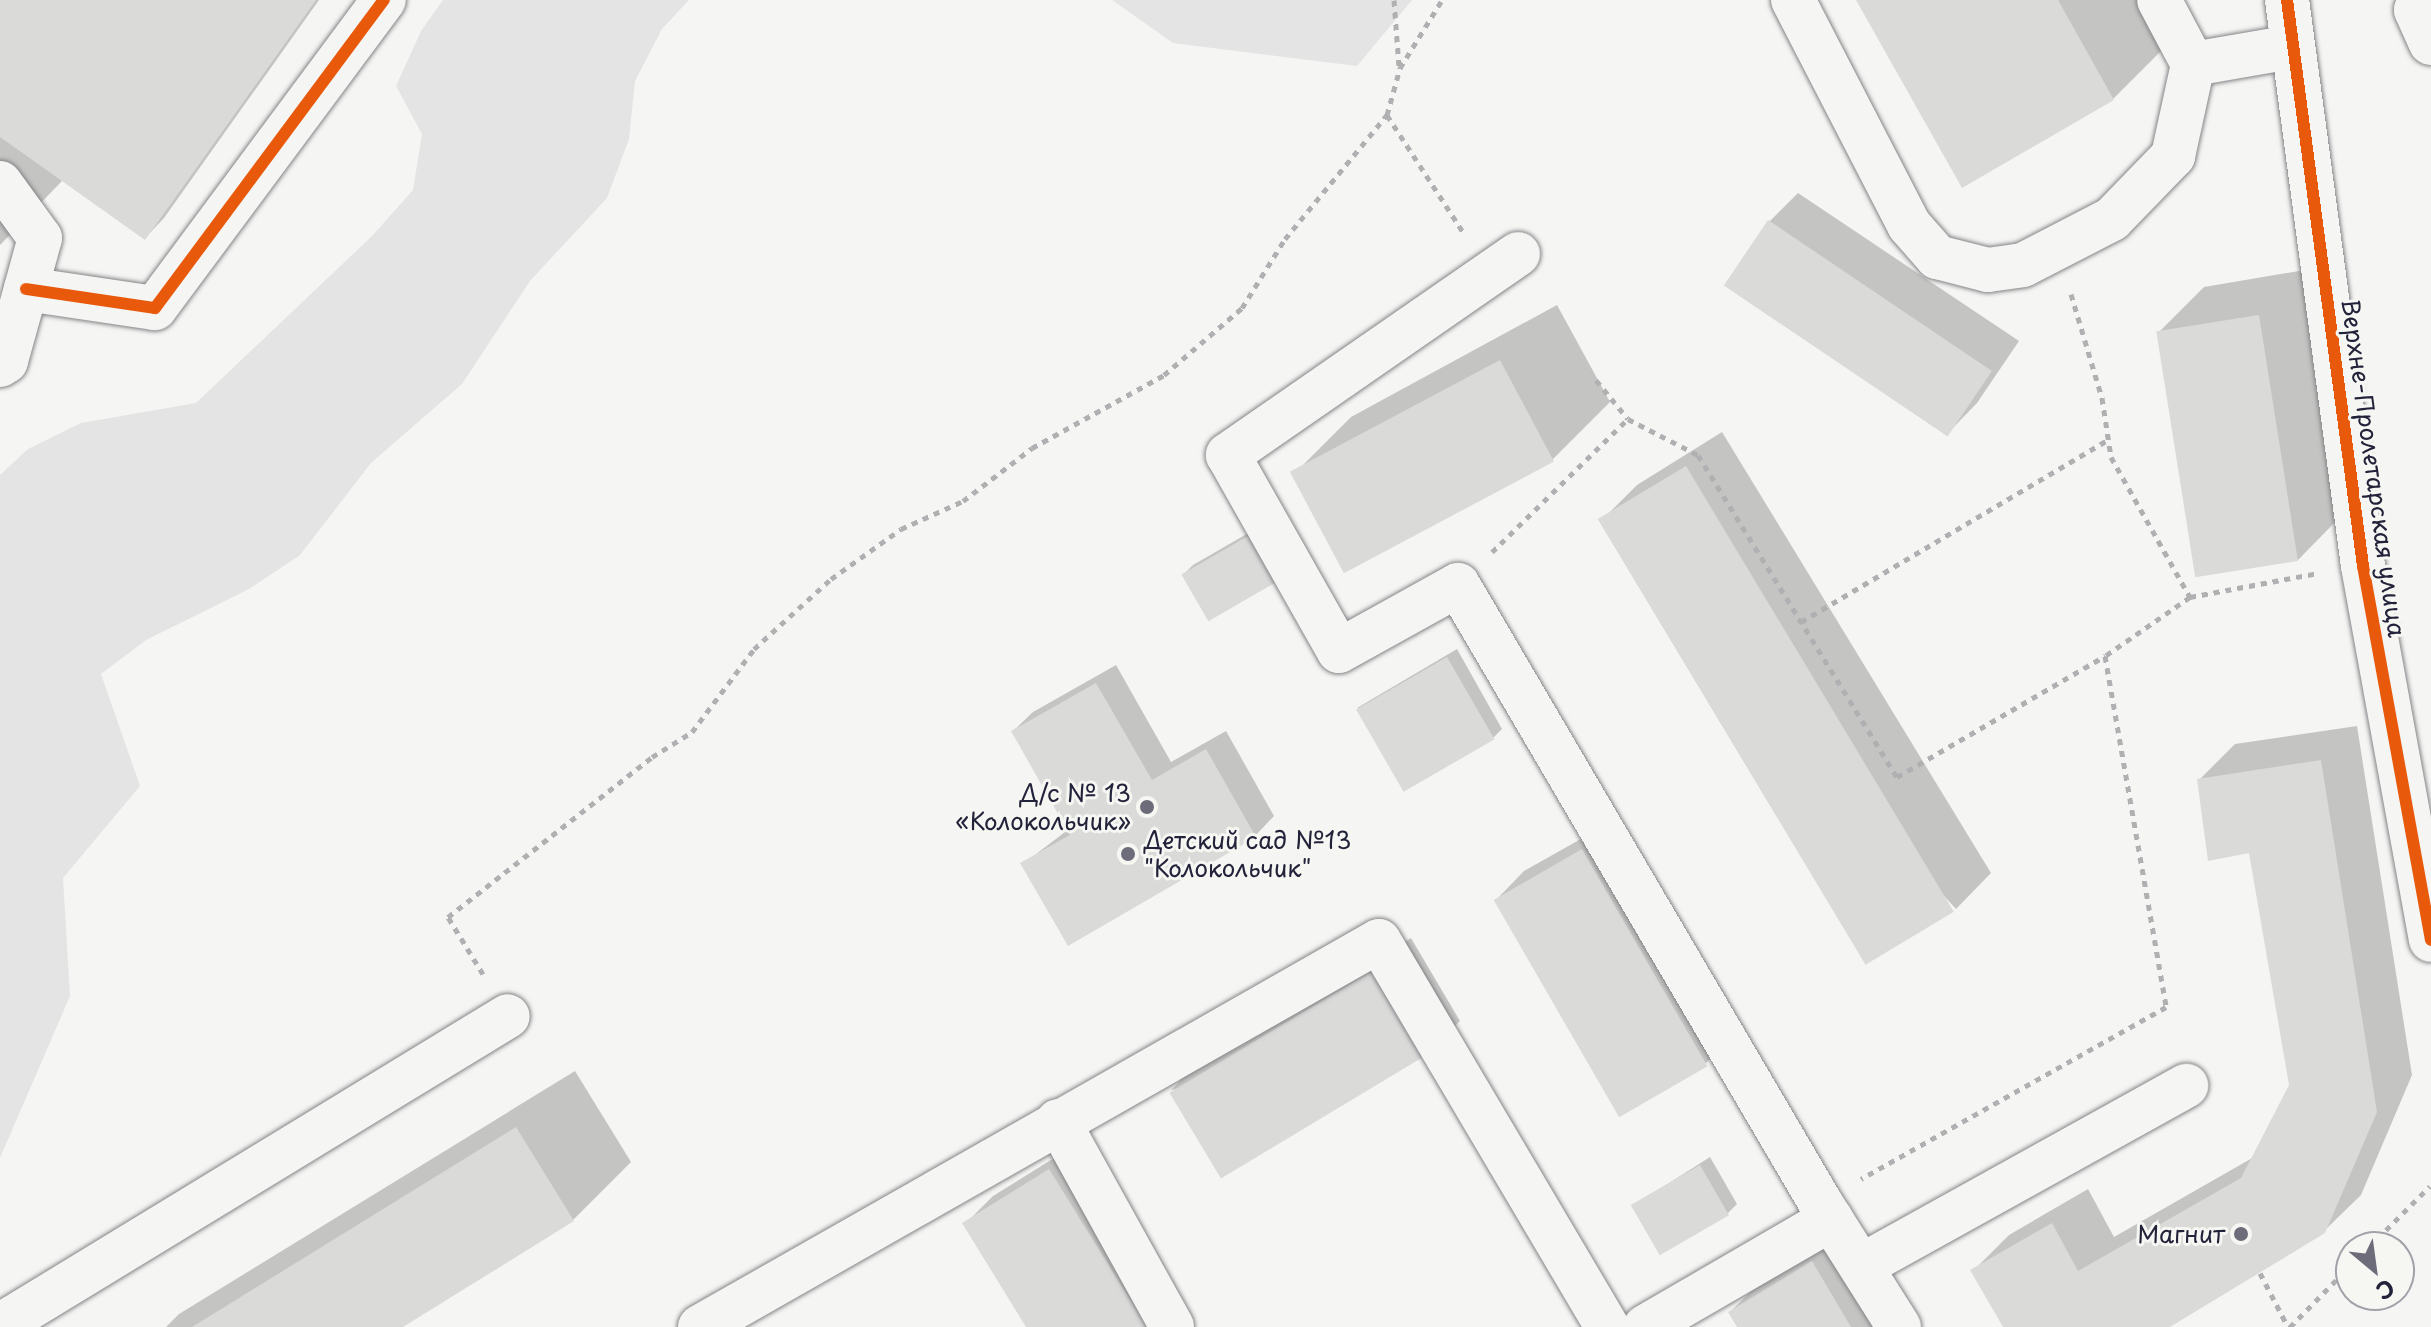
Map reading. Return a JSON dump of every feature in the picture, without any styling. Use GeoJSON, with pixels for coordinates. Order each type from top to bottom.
{"type":"FeatureCollection","features":[{"type":"Feature","properties":{"kind":"street"},"geometry":{"type":"LineString","coordinates":[[26,289],[155,308],[384,0]]}},
{"type":"Feature","properties":{"kind":"street"},"geometry":{"type":"LineString","coordinates":[[1793,0],[1909,225],[1937,257],[1988,270],[2023,265],[2112,219],[2173,156],[2193,64],[2159,0]]}},
{"type":"Feature","properties":{"kind":"street","name":"Верхне-Пролетарская улица"},"geometry":{"type":"LineString","coordinates":[[2287,0],[2363,566],[2419,800],[2431,940]]}},
{"type":"Feature","properties":{"kind":"street"},"geometry":{"type":"LineString","coordinates":[[2431,2],[2416,10],[2431,43]]}},
{"type":"Feature","properties":{"kind":"street"},"geometry":{"type":"LineString","coordinates":[[2193,64],[2291,47]]}},
{"type":"Feature","properties":{"kind":"street"},"geometry":{"type":"LineString","coordinates":[[0,183],[40,238],[6,361],[0,365]]}},
{"type":"Feature","properties":{"kind":"street"},"geometry":{"type":"LineString","coordinates":[[1504,264],[1228,455],[1339,651],[1458,585],[1826,1211],[1899,1327]]}},
{"type":"Feature","properties":{"kind":"street"},"geometry":{"type":"LineString","coordinates":[[700,1327],[1379,941],[1607,1327]]}},
{"type":"Feature","properties":{"kind":"street"},"geometry":{"type":"LineString","coordinates":[[5,1327],[14,1317],[508,1016]]}},
{"type":"Feature","properties":{"kind":"street"},"geometry":{"type":"LineString","coordinates":[[1861,1266],[2186,1086]]}},
{"type":"Feature","properties":{"kind":"street"},"geometry":{"type":"LineString","coordinates":[[1058,1121],[1172,1327]]}},
{"type":"Feature","properties":{"kind":"street"},"geometry":{"type":"LineString","coordinates":[[1645,1327],[1826,1211]]}},
{"type":"Feature","properties":{"kind":"path"},"geometry":{"type":"LineString","coordinates":[[1394,0],[1400,68]]}},
{"type":"Feature","properties":{"kind":"path"},"geometry":{"type":"LineString","coordinates":[[508,1016],[448,917],[652,757],[692,732],[715,708],[754,649],[831,579],[901,529],[963,501],[1032,448],[1164,375],[1242,308],[1285,239],[1387,115],[1400,68],[1442,0]]}},
{"type":"Feature","properties":{"kind":"path"},"geometry":{"type":"LineString","coordinates":[[1387,115],[1504,264]]}},
{"type":"Feature","properties":{"kind":"path"},"geometry":{"type":"LineString","coordinates":[[2056,248],[2102,398],[2111,457],[2190,597]]}},
{"type":"Feature","properties":{"kind":"path"},"geometry":{"type":"LineString","coordinates":[[1596,380],[1628,419],[1698,455],[1897,777],[2105,656],[2190,597],[2363,566]]}},
{"type":"Feature","properties":{"kind":"path"},"geometry":{"type":"LineString","coordinates":[[1458,585],[1628,419]]}},
{"type":"Feature","properties":{"kind":"path"},"geometry":{"type":"LineString","coordinates":[[1801,622],[2109,439]]}},
{"type":"Feature","properties":{"kind":"path"},"geometry":{"type":"LineString","coordinates":[[1826,1211],[2166,1007],[2105,656]]}},
{"type":"Feature","properties":{"kind":"path"},"geometry":{"type":"LineString","coordinates":[[2385,1231],[2430,1186]]}},
{"type":"Feature","properties":{"kind":"path"},"geometry":{"type":"LineString","coordinates":[[2260,1273],[2289,1327],[2335,1281]]}},
{"type":"Feature","properties":{"kind":"shaded area"},"geometry":{"type":"Polygon","coordinates":[[[443,0],[689,0],[662,29],[635,81],[629,139],[607,198],[530,281],[462,384],[371,463],[300,555],[249,589],[146,640],[101,674],[140,786],[63,878],[70,996],[0,1158],[0,475],[28,449],[81,423],[196,403],[373,235],[413,190],[422,134],[396,86],[421,31],[443,0]]]}},
{"type":"Feature","properties":{"kind":"shaded area"},"geometry":{"type":"Polygon","coordinates":[[[1112,0],[1412,0],[1357,66],[1173,43],[1112,0]]]}},
{"type":"Feature","properties":{"kind":"building"},"geometry":{"type":"Polygon","coordinates":[[[0,0],[316,0],[145,240],[0,137],[0,0]]]}},
{"type":"Feature","properties":{"kind":"building"},"geometry":{"type":"Polygon","coordinates":[[[1856,0],[2058,0],[2114,100],[1962,188],[1856,0]]]}},
{"type":"Feature","properties":{"kind":"building"},"geometry":{"type":"Polygon","coordinates":[[[1768,220],[1992,371],[1948,436],[1724,285],[1768,220]]]}},
{"type":"Feature","properties":{"kind":"building"},"geometry":{"type":"Polygon","coordinates":[[[2259,315],[2298,561],[2195,577],[2156,331],[2259,315]]]}},
{"type":"Feature","properties":{"kind":"building"},"geometry":{"type":"Polygon","coordinates":[[[1500,360],[1554,462],[1344,573],[1290,472],[1500,360]]]}},
{"type":"Feature","properties":{"kind":"building"},"geometry":{"type":"Polygon","coordinates":[[[1686,466],[1954,912],[1866,965],[1598,519],[1686,466]]]}},
{"type":"Feature","properties":{"kind":"building"},"geometry":{"type":"Polygon","coordinates":[[[1255,532],[1282,579],[1208,621],[1181,574],[1255,532]]]}},
{"type":"Feature","properties":{"kind":"building"},"geometry":{"type":"Polygon","coordinates":[[[1447,657],[1495,739],[1404,792],[1356,710],[1447,657]]]}},
{"type":"Feature","properties":{"kind":"building","name":"Д/с № 13 «Колокольчик»"},"geometry":{"type":"Polygon","coordinates":[[[1096,683],[1152,780],[1206,749],[1256,837],[1068,946],[1020,863],[1070,835],[1011,731],[1096,683]]]}},
{"type":"Feature","properties":{"kind":"building"},"geometry":{"type":"Polygon","coordinates":[[[2321,760],[2377,1112],[2325,1233],[2170,1327],[2003,1327],[1970,1270],[2052,1223],[2078,1271],[2241,1178],[2289,1085],[2249,853],[2208,861],[2197,779],[2321,760]]]}},
{"type":"Feature","properties":{"kind":"building"},"geometry":{"type":"Polygon","coordinates":[[[1582,849],[1708,1066],[1619,1117],[1494,900],[1582,849]]]}},
{"type":"Feature","properties":{"kind":"building"},"geometry":{"type":"Polygon","coordinates":[[[1382,965],[1434,1051],[1221,1178],[1169,1093],[1382,965]]]}},
{"type":"Feature","properties":{"kind":"building"},"geometry":{"type":"Polygon","coordinates":[[[516,1127],[574,1221],[403,1327],[192,1327],[516,1127]]]}},
{"type":"Feature","properties":{"kind":"building"},"geometry":{"type":"Polygon","coordinates":[[[1700,1165],[1729,1215],[1660,1255],[1631,1205],[1700,1165]]]}},
{"type":"Feature","properties":{"kind":"building"},"geometry":{"type":"Polygon","coordinates":[[[1049,1169],[1147,1327],[1026,1327],[962,1223],[1049,1169]]]}},
{"type":"Feature","properties":{"kind":"building"},"geometry":{"type":"Polygon","coordinates":[[[1812,1261],[1851,1327],[1737,1327],[1728,1312],[1812,1261]]]}},
{"type":"Feature","properties":{"kind":"cycle path"},"geometry":{"type":"LineString","coordinates":[[26,289],[155,308],[384,0]]}},
{"type":"Feature","properties":{"kind":"cycle path"},"geometry":{"type":"LineString","coordinates":[[2287,0],[2363,566],[2431,940]]}},
{"type":"Feature","properties":{"kind":"place","name":"Д/с № 13 «Колокольчик»"},"geometry":{"type":"Point","coordinates":[1147,807]}},
{"type":"Feature","properties":{"kind":"place","name":"Детский сад №13 \"Колокольчик\""},"geometry":{"type":"Point","coordinates":[1128,854]}},
{"type":"Feature","properties":{"kind":"place","name":"Магнит"},"geometry":{"type":"Point","coordinates":[2241,1234]}}]}
